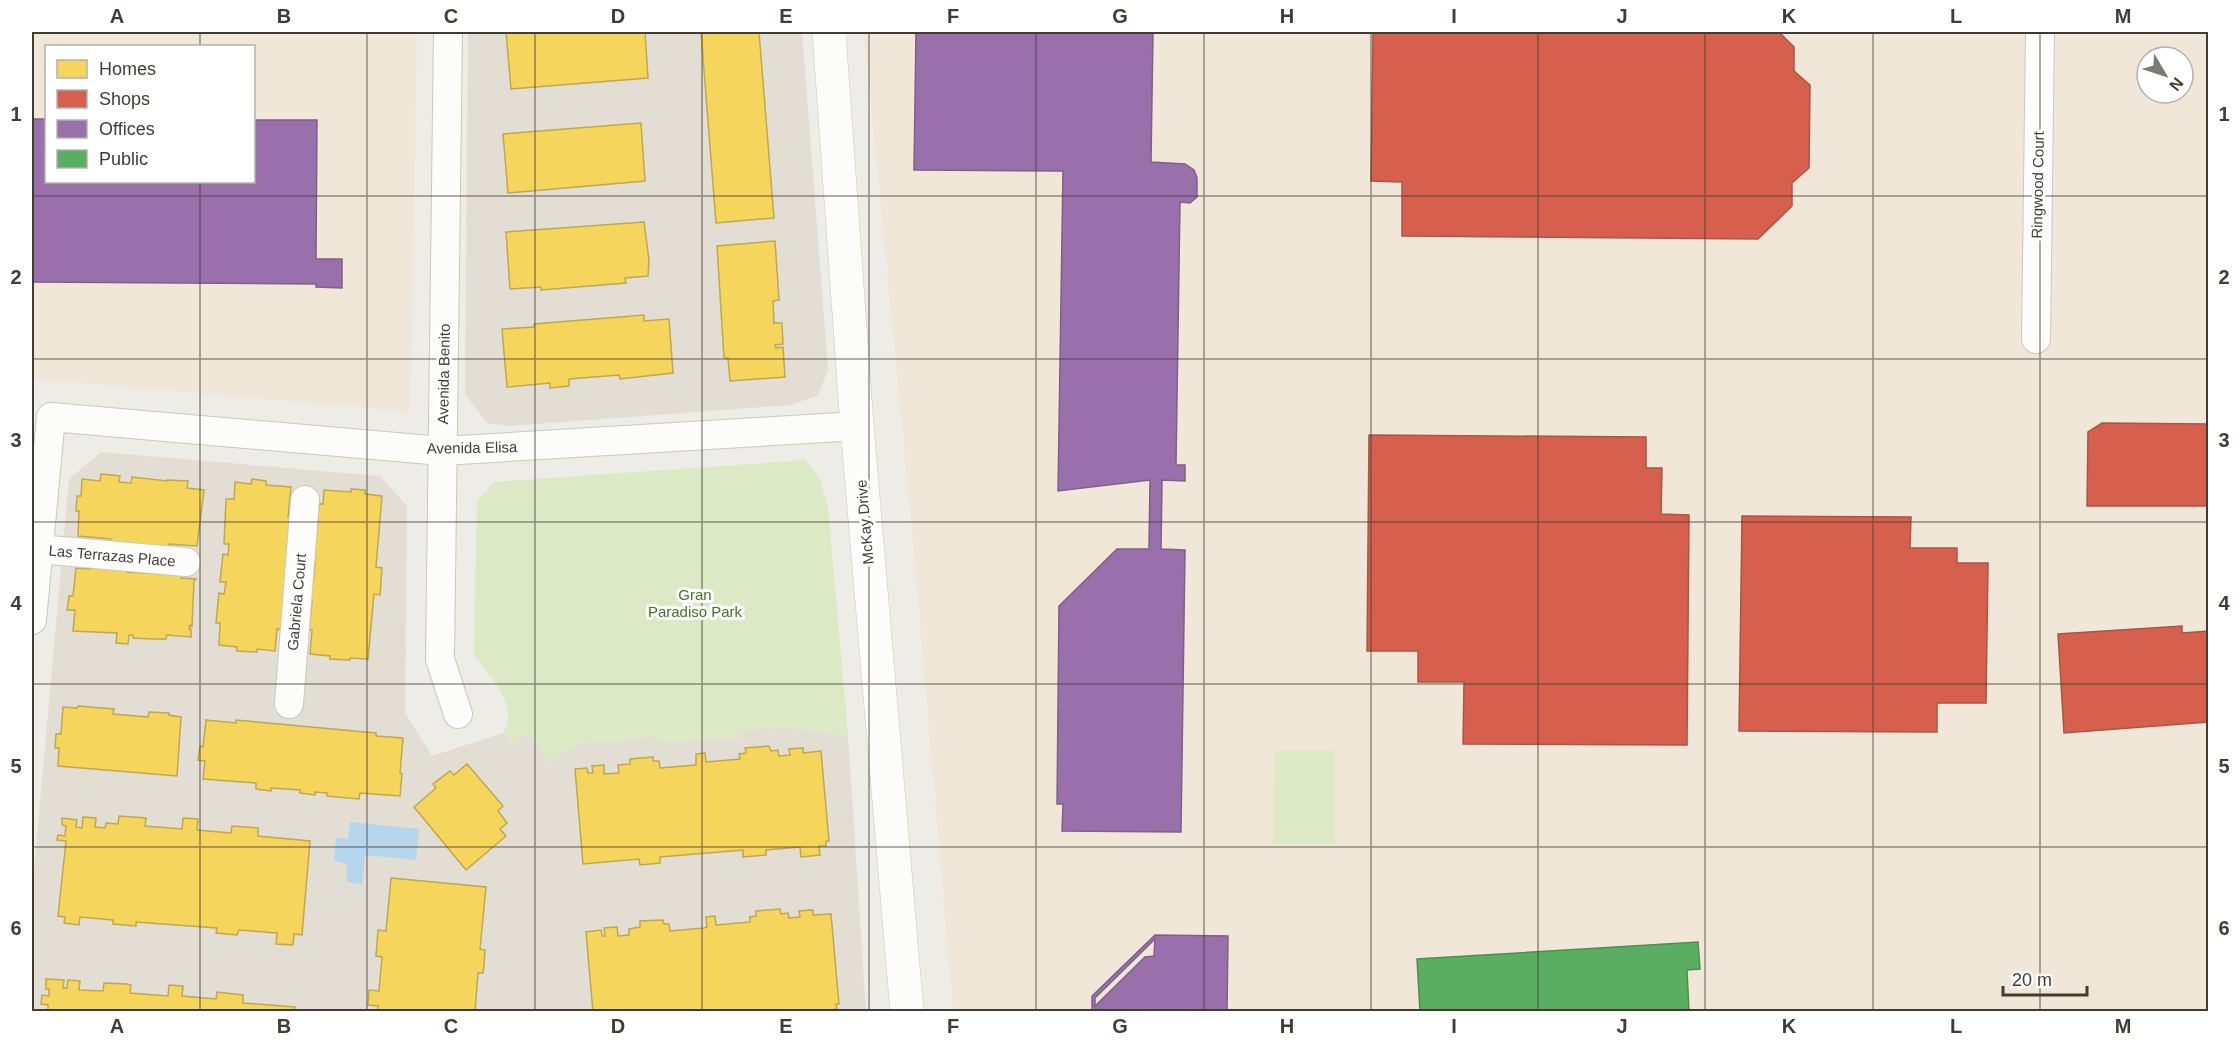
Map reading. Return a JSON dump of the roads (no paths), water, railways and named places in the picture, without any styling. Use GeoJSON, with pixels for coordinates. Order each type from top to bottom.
{"type":"FeatureCollection","features":[{"type":"Feature","properties":{"kind":"street","name":"Avenida Benito"},"geometry":{"type":"LineString","coordinates":[[448,32],[440,659],[458,714]]}},
{"type":"Feature","properties":{"kind":"street","name":"McKay Drive"},"geometry":{"type":"LineString","coordinates":[[829,32],[857,426],[907,1011]]}},
{"type":"Feature","properties":{"kind":"street","name":"Ringwood Court"},"geometry":{"type":"LineString","coordinates":[[2036,339],[2040,32]]}},
{"type":"Feature","properties":{"kind":"street","name":"Avenida Elisa"},"geometry":{"type":"LineString","coordinates":[[38,549],[51,417],[442,451],[857,426]]}},
{"type":"Feature","properties":{"kind":"street","name":"Gabriela Court"},"geometry":{"type":"LineString","coordinates":[[289,704],[305,500]]}},
{"type":"Feature","properties":{"kind":"street","name":"Las Terrazas Place"},"geometry":{"type":"LineString","coordinates":[[38,549],[186,562]]}},
{"type":"Feature","properties":{"kind":"street"},"geometry":{"type":"LineString","coordinates":[[32,620],[38,549]]}},
{"type":"Feature","properties":{"kind":"water"},"geometry":{"type":"Polygon","coordinates":[[[350,822],[419,829],[416,860],[365,855],[362,884],[347,882],[347,864],[334,861],[336,838],[348,839],[350,822]]]}},
{"type":"Feature","properties":{"kind":"park label","name":"Gran Paradiso Park"},"geometry":{"type":"Point","coordinates":[695,604]}}]}
